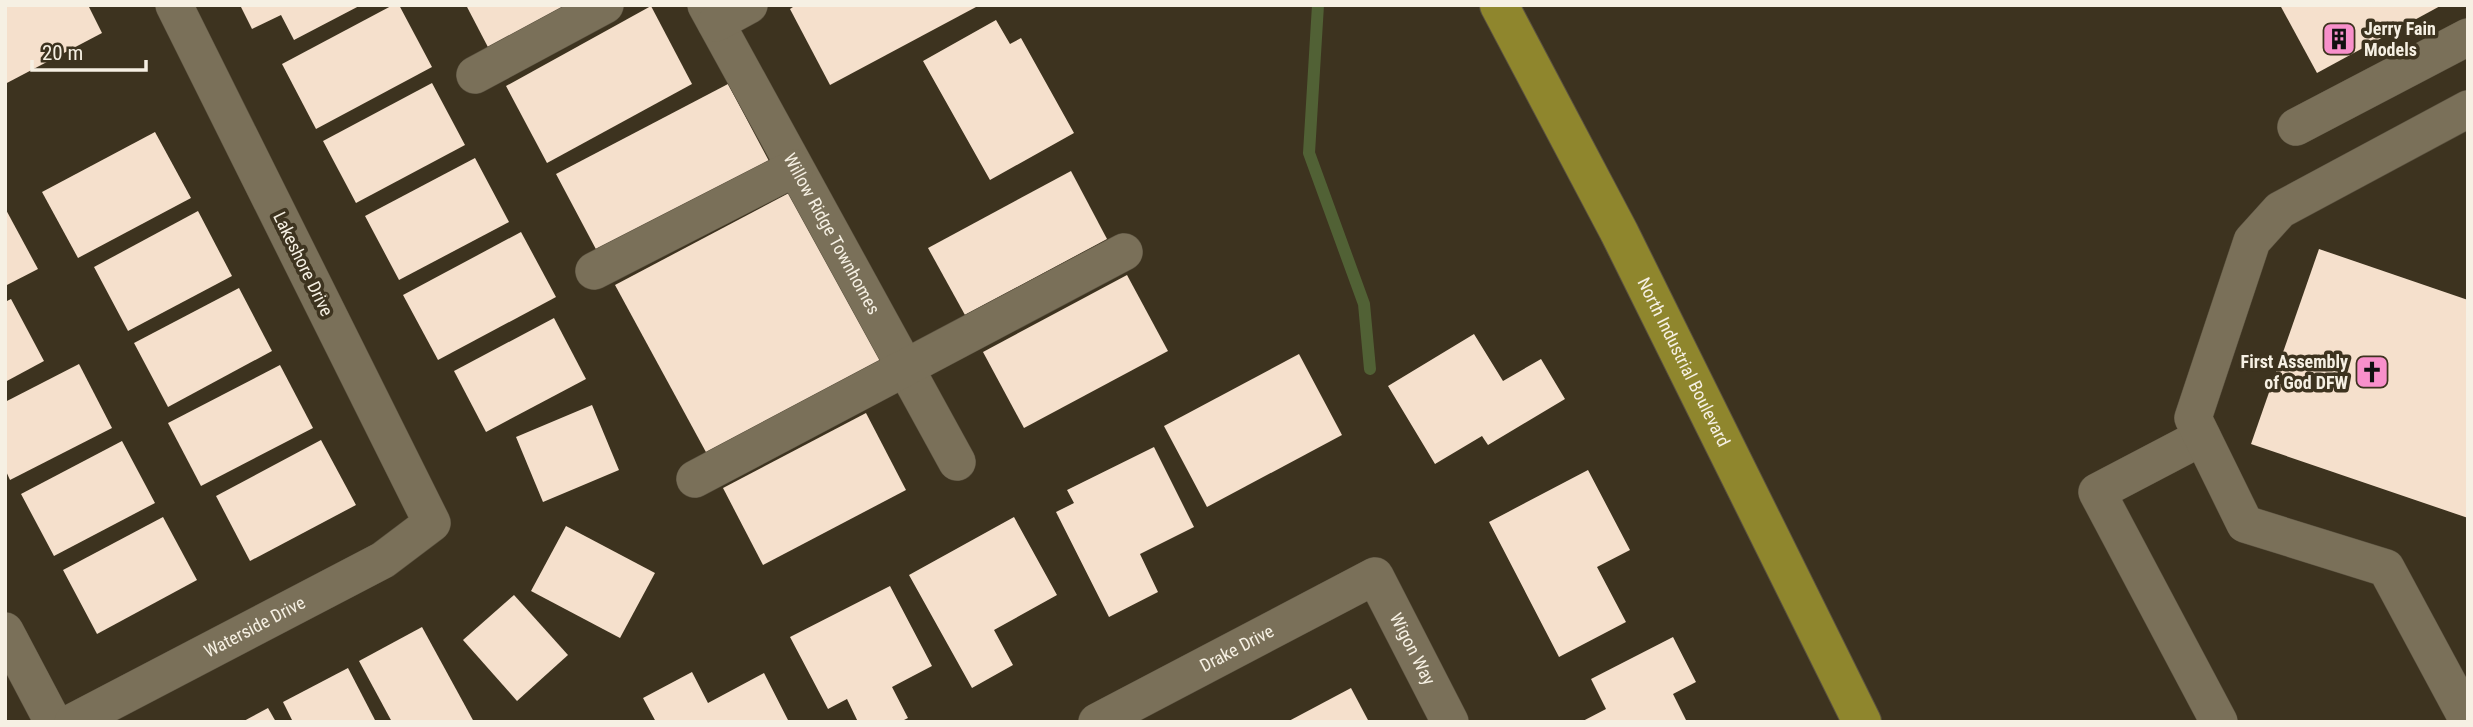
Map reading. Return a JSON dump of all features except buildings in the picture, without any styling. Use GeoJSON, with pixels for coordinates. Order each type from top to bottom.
{"type":"FeatureCollection","features":[{"type":"Feature","properties":{"kind":"main road","name":"North Industrial Boulevard"},"geometry":{"type":"LineString","coordinates":[[1499,5],[1619,232],[1863,722]]}},
{"type":"Feature","properties":{"kind":"street","name":"Lakeshore Drive"},"geometry":{"type":"LineString","coordinates":[[174,5],[432,523]]}},
{"type":"Feature","properties":{"kind":"street"},"geometry":{"type":"LineString","coordinates":[[475,75],[604,5]]}},
{"type":"Feature","properties":{"kind":"street"},"geometry":{"type":"LineString","coordinates":[[711,14],[749,5]]}},
{"type":"Feature","properties":{"kind":"street","name":"Willow Ridge Townhomes"},"geometry":{"type":"LineString","coordinates":[[711,14],[957,462]]}},
{"type":"Feature","properties":{"kind":"street"},"geometry":{"type":"LineString","coordinates":[[2296,127],[2468,37]]}},
{"type":"Feature","properties":{"kind":"street"},"geometry":{"type":"LineString","coordinates":[[2458,714],[2386,568],[2245,524],[2193,418],[2252,241],[2280,210],[2468,109]]}},
{"type":"Feature","properties":{"kind":"street"},"geometry":{"type":"LineString","coordinates":[[594,271],[795,168]]}},
{"type":"Feature","properties":{"kind":"street"},"geometry":{"type":"LineString","coordinates":[[695,479],[1124,252]]}},
{"type":"Feature","properties":{"kind":"street"},"geometry":{"type":"LineString","coordinates":[[2202,437],[2097,492],[2219,722]]}},
{"type":"Feature","properties":{"kind":"street","name":"Waterside Drive"},"geometry":{"type":"LineString","coordinates":[[73,722],[383,560],[432,523]]}},
{"type":"Feature","properties":{"kind":"street","name":"Drake Drive"},"geometry":{"type":"LineString","coordinates":[[1097,722],[1375,576]]}},
{"type":"Feature","properties":{"kind":"street","name":"Wigon Way"},"geometry":{"type":"LineString","coordinates":[[1375,576],[1450,722]]}},
{"type":"Feature","properties":{"kind":"street"},"geometry":{"type":"LineString","coordinates":[[5,631],[53,722]]}},
{"type":"Feature","properties":{"kind":"waterway"},"geometry":{"type":"LineString","coordinates":[[1318,5],[1309,153],[1364,304],[1370,369]]}},
{"type":"Feature","properties":{"kind":"place","name":"Jerry Fain Models"},"geometry":{"type":"Point","coordinates":[2339,39]}},
{"type":"Feature","properties":{"kind":"place","name":"First Assembly of God DFW"},"geometry":{"type":"Point","coordinates":[2372,372]}}]}
